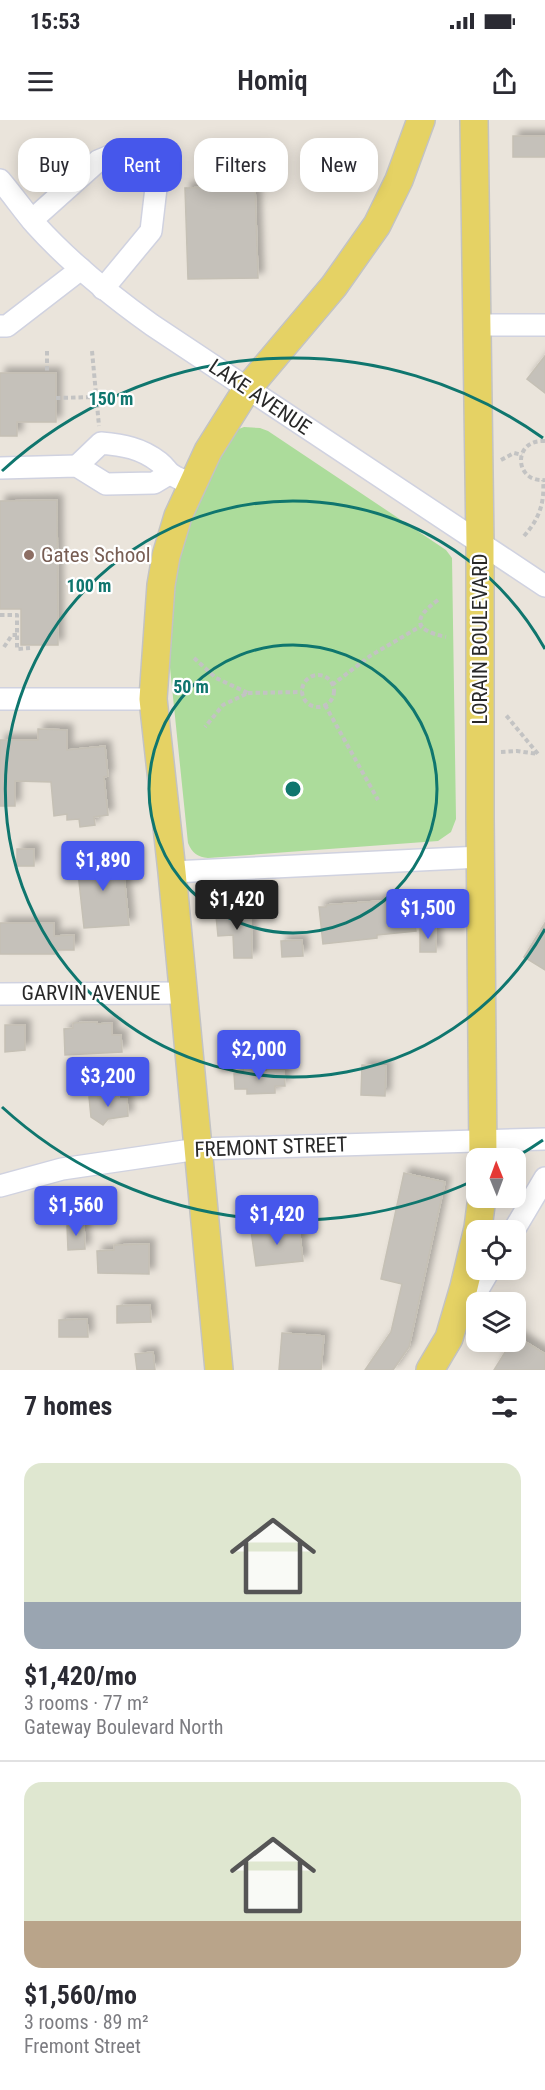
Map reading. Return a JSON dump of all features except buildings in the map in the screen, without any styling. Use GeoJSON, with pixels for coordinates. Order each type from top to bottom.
{"type":"FeatureCollection","features":[{"type":"Feature","properties":{"kind":"main road"},"geometry":{"type":"LineString","coordinates":[[219,1370],[172,872],[153,699],[161,585],[178,516],[180,479],[207,451],[247,388],[334,286],[378,225],[396,186],[421,120]]}},
{"type":"Feature","properties":{"kind":"main road","name":"LORAIN BOULEVARD"},"geometry":{"type":"LineString","coordinates":[[474,120],[480,544],[483,1148]]}},
{"type":"Feature","properties":{"kind":"main road"},"geometry":{"type":"LineString","coordinates":[[430,1370],[449,1338],[464,1287],[480,1208]]}},
{"type":"Feature","properties":{"kind":"street"},"geometry":{"type":"LineString","coordinates":[[32,220],[98,160],[117,153],[132,154],[155,175],[156,188],[150,231],[103,288]]}},
{"type":"Feature","properties":{"kind":"street","name":"LAKE AVENUE"},"geometry":{"type":"LineString","coordinates":[[0,180],[32,220],[81,269],[152,325],[545,586]]}},
{"type":"Feature","properties":{"kind":"street"},"geometry":{"type":"LineString","coordinates":[[0,326],[7,326],[81,269]]}},
{"type":"Feature","properties":{"kind":"street"},"geometry":{"type":"LineString","coordinates":[[477,325],[545,325]]}},
{"type":"Feature","properties":{"kind":"street"},"geometry":{"type":"LineString","coordinates":[[77,466],[101,443],[131,446],[160,462],[180,479]]}},
{"type":"Feature","properties":{"kind":"street"},"geometry":{"type":"LineString","coordinates":[[0,468],[77,466],[106,484],[154,483],[180,479]]}},
{"type":"Feature","properties":{"kind":"street"},"geometry":{"type":"LineString","coordinates":[[0,699],[153,699]]}},
{"type":"Feature","properties":{"kind":"street"},"geometry":{"type":"LineString","coordinates":[[172,872],[481,857]]}},
{"type":"Feature","properties":{"kind":"street","name":"GARVIN AVENUE"},"geometry":{"type":"LineString","coordinates":[[0,994],[182,993]]}},
{"type":"Feature","properties":{"kind":"street","name":"FREMONT STREET"},"geometry":{"type":"LineString","coordinates":[[494,1148],[545,1139]]}},
{"type":"Feature","properties":{"kind":"street","name":"FREMONT STREET"},"geometry":{"type":"LineString","coordinates":[[0,1186],[62,1169],[198,1149],[466,1150]]}},
{"type":"Feature","properties":{"kind":"street"},"geometry":{"type":"LineString","coordinates":[[520,1220],[545,1178]]}},
{"type":"Feature","properties":{"kind":"street"},"geometry":{"type":"LineString","coordinates":[[449,1338],[483,1280]]}},
{"type":"Feature","properties":{"kind":"path"},"geometry":{"type":"LineString","coordinates":[[47,351],[47,373]]}},
{"type":"Feature","properties":{"kind":"path"},"geometry":{"type":"LineString","coordinates":[[92,351],[100,432]]}},
{"type":"Feature","properties":{"kind":"path"},"geometry":{"type":"LineString","coordinates":[[56,398],[96,397]]}},
{"type":"Feature","properties":{"kind":"path"},"geometry":{"type":"LineString","coordinates":[[524,536],[536,521],[541,510],[544,501],[544,480],[528,476],[521,465],[522,452],[532,442],[545,441]]}},
{"type":"Feature","properties":{"kind":"path"},"geometry":{"type":"LineString","coordinates":[[438,600],[423,614],[420,620],[421,626],[426,631],[446,637]]}},
{"type":"Feature","properties":{"kind":"path"},"geometry":{"type":"LineString","coordinates":[[0,615],[17,615],[17,649],[30,648]]}},
{"type":"Feature","properties":{"kind":"path"},"geometry":{"type":"LineString","coordinates":[[332,685],[370,656],[421,626]]}},
{"type":"Feature","properties":{"kind":"path"},"geometry":{"type":"LineString","coordinates":[[4,647],[12,635],[17,635]]}},
{"type":"Feature","properties":{"kind":"path"},"geometry":{"type":"LineString","coordinates":[[194,658],[216,678],[248,693]]}},
{"type":"Feature","properties":{"kind":"path"},"geometry":{"type":"LineString","coordinates":[[314,676],[324,676],[332,685],[332,698],[320,707],[310,705],[302,692],[305,682],[314,676]]}},
{"type":"Feature","properties":{"kind":"path"},"geometry":{"type":"LineString","coordinates":[[205,727],[224,705],[248,693],[302,692]]}},
{"type":"Feature","properties":{"kind":"path"},"geometry":{"type":"LineString","coordinates":[[325,705],[378,800]]}},
{"type":"Feature","properties":{"kind":"path"},"geometry":{"type":"LineString","coordinates":[[505,714],[538,754],[545,758]]}},
{"type":"Feature","properties":{"kind":"path"},"geometry":{"type":"LineString","coordinates":[[501,752],[517,751],[538,754]]}},
{"type":"Feature","properties":{"kind":"green space"},"geometry":{"type":"Polygon","coordinates":[[[244,427],[268,431],[446,550],[452,558],[456,819],[451,832],[438,841],[208,858],[196,854],[188,843],[169,658],[172,594],[185,530],[200,490],[236,430],[244,427]]]}},
{"type":"Feature","properties":{"kind":"place","name":"Gates School"},"geometry":{"type":"Point","coordinates":[29,555]}}]}
